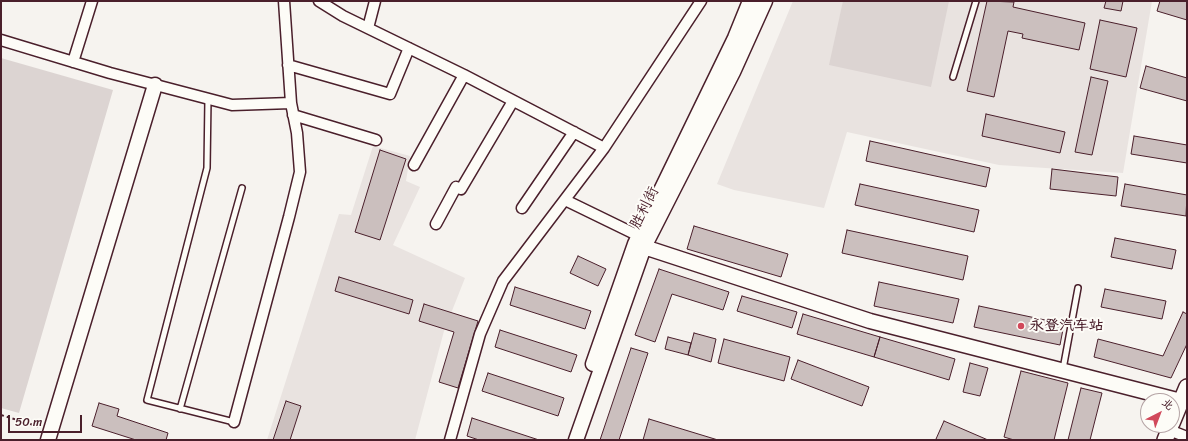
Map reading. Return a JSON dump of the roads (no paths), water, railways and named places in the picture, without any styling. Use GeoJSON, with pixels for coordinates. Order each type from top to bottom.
{"type":"FeatureCollection","features":[{"type":"Feature","properties":{"kind":"main road"},"geometry":{"type":"LineString","coordinates":[[1181,401],[1187,387]]}},
{"type":"Feature","properties":{"kind":"street"},"geometry":{"type":"LineString","coordinates":[[73,62],[92,1]]}},
{"type":"Feature","properties":{"kind":"street"},"geometry":{"type":"LineString","coordinates":[[234,422],[300,172],[297,132],[290,103],[284,1]]}},
{"type":"Feature","properties":{"kind":"street"},"geometry":{"type":"LineString","coordinates":[[319,1],[368,28],[464,75],[604,148]]}},
{"type":"Feature","properties":{"kind":"street"},"geometry":{"type":"LineString","coordinates":[[368,28],[375,1]]}},
{"type":"Feature","properties":{"kind":"street"},"geometry":{"type":"LineString","coordinates":[[450,440],[480,334],[503,281],[604,148],[701,1]]}},
{"type":"Feature","properties":{"kind":"street","name":"胜利街"},"geometry":{"type":"LineString","coordinates":[[566,440],[639,242],[735,38],[750,1]]}},
{"type":"Feature","properties":{"kind":"street","name":"胜利街"},"geometry":{"type":"LineString","coordinates":[[576,440],[639,242],[733,72],[765,1]]}},
{"type":"Feature","properties":{"kind":"street"},"geometry":{"type":"LineString","coordinates":[[1,40],[73,62],[232,105],[290,103]]}},
{"type":"Feature","properties":{"kind":"street"},"geometry":{"type":"LineString","coordinates":[[288,65],[390,94],[409,48]]}},
{"type":"Feature","properties":{"kind":"street"},"geometry":{"type":"LineString","coordinates":[[414,165],[464,75]]}},
{"type":"Feature","properties":{"kind":"street"},"geometry":{"type":"LineString","coordinates":[[50,435],[155,85]]}},
{"type":"Feature","properties":{"kind":"street"},"geometry":{"type":"LineString","coordinates":[[436,224],[456,187],[461,189],[514,101]]}},
{"type":"Feature","properties":{"kind":"street"},"geometry":{"type":"LineString","coordinates":[[293,115],[376,140]]}},
{"type":"Feature","properties":{"kind":"street"},"geometry":{"type":"LineString","coordinates":[[522,208],[574,132]]}},
{"type":"Feature","properties":{"kind":"street"},"geometry":{"type":"LineString","coordinates":[[565,200],[639,242],[870,321],[1181,401]]}},
{"type":"Feature","properties":{"kind":"lane"},"geometry":{"type":"LineString","coordinates":[[953,77],[976,1]]}},
{"type":"Feature","properties":{"kind":"lane"},"geometry":{"type":"LineString","coordinates":[[208,99],[207,168],[147,400],[234,422]]}},
{"type":"Feature","properties":{"kind":"lane"},"geometry":{"type":"LineString","coordinates":[[180,409],[242,188]]}},
{"type":"Feature","properties":{"kind":"lane"},"geometry":{"type":"LineString","coordinates":[[1063,370],[1078,288]]}},
{"type":"Feature","properties":{"kind":"place","name":"永登汽车站"},"geometry":{"type":"Point","coordinates":[1021,326]}}]}
